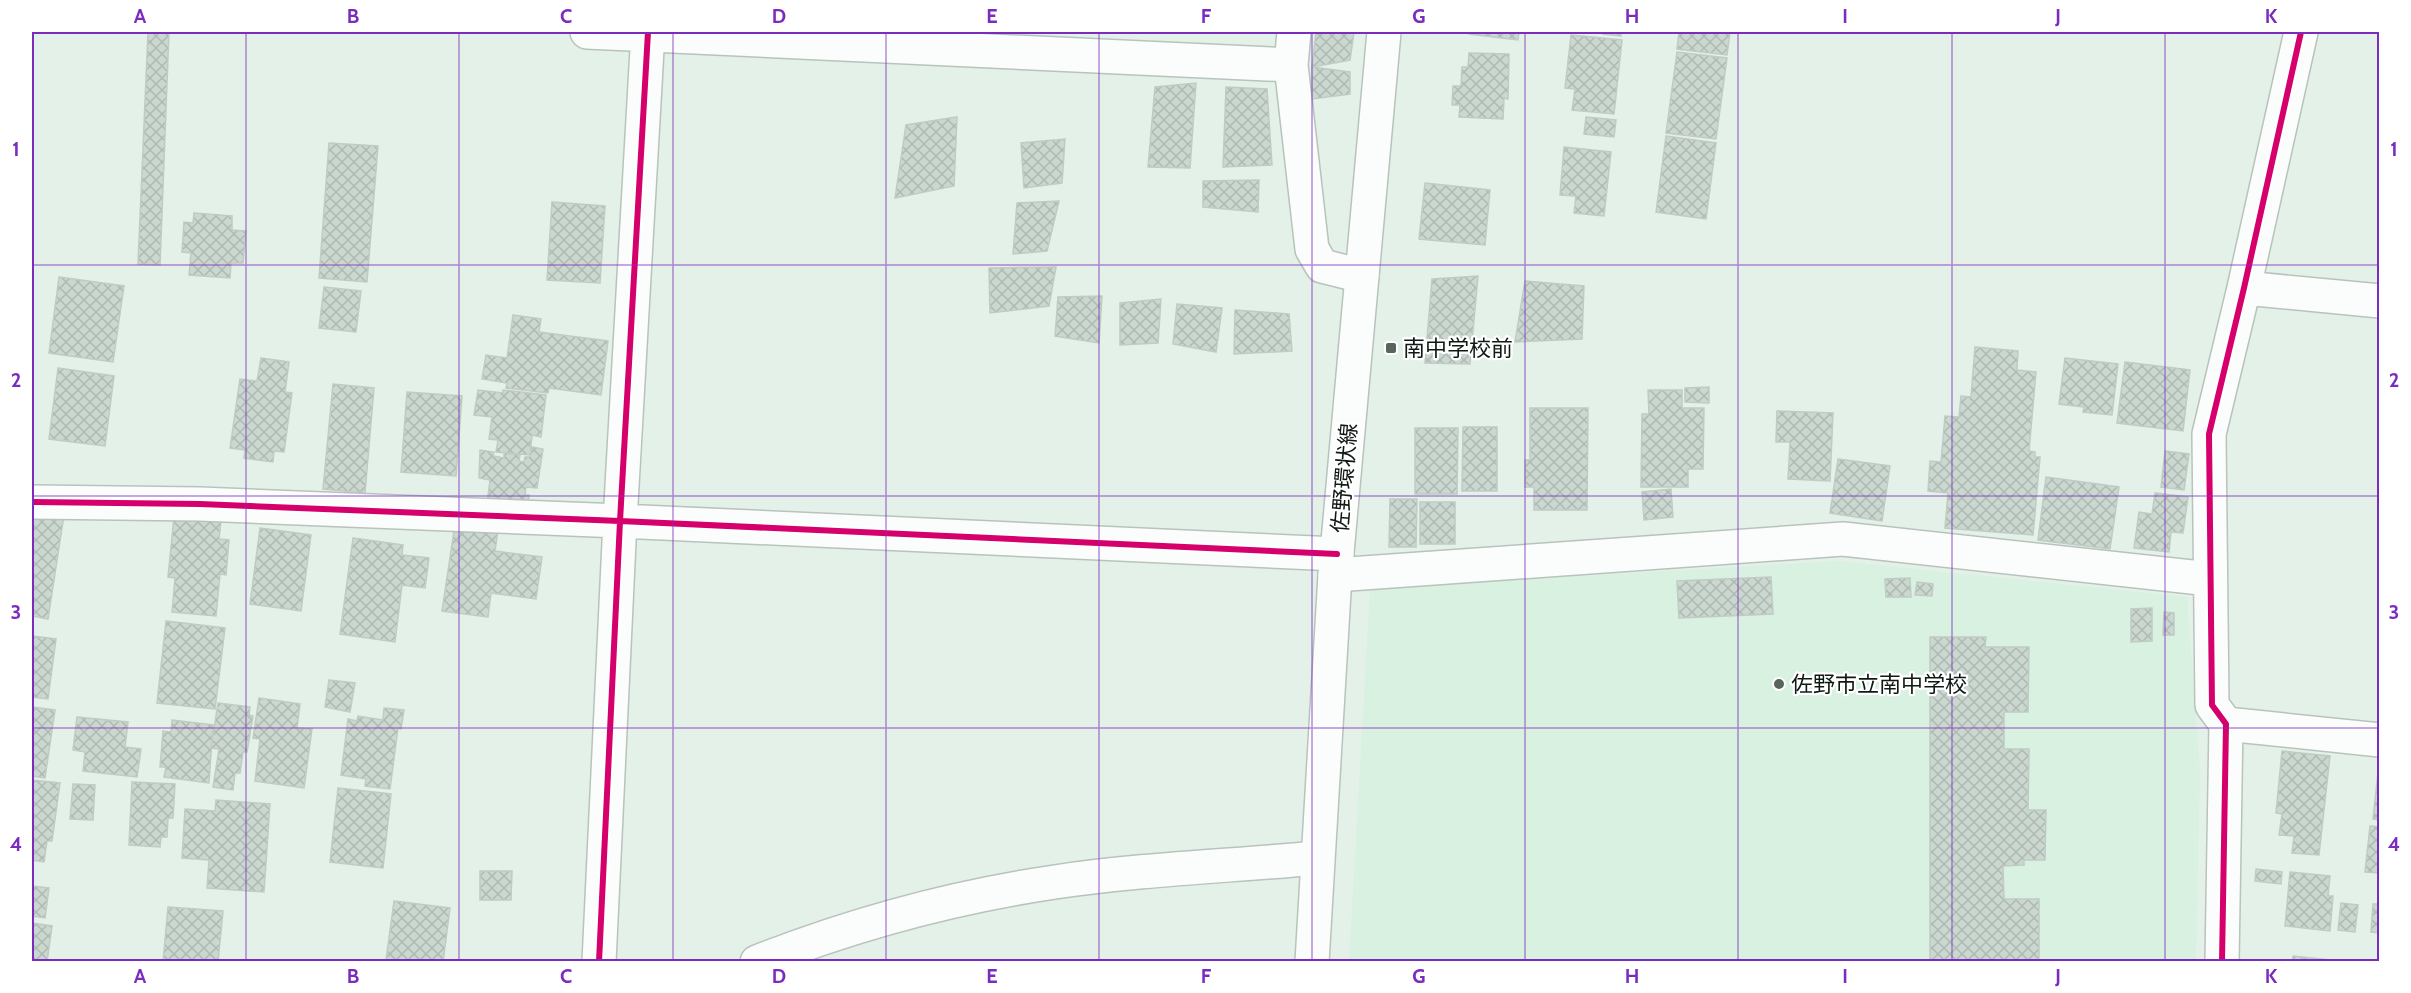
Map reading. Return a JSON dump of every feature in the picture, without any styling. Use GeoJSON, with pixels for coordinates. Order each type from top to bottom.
{"type":"FeatureCollection","features":[{"type":"Feature","properties":{"kind":"street"},"geometry":{"type":"LineString","coordinates":[[587,32],[648,33],[1291,65]]}},
{"type":"Feature","properties":{"kind":"street"},"geometry":{"type":"LineString","coordinates":[[1294,32],[1291,65],[1312,249],[1322,266],[1362,276]]}},
{"type":"Feature","properties":{"kind":"street","name":"佐野環状線"},"geometry":{"type":"LineString","coordinates":[[1312,962],[1336,565],[1384,32]]}},
{"type":"Feature","properties":{"kind":"street"},"geometry":{"type":"LineString","coordinates":[[2222,962],[2226,724],[2212,705],[2209,434],[2301,32]]}},
{"type":"Feature","properties":{"kind":"street"},"geometry":{"type":"LineString","coordinates":[[599,962],[620,522],[648,33]]}},
{"type":"Feature","properties":{"kind":"street"},"geometry":{"type":"LineString","coordinates":[[2244,288],[2379,301]]}},
{"type":"Feature","properties":{"kind":"street"},"geometry":{"type":"LineString","coordinates":[[32,501],[200,504],[620,522],[1336,565],[1843,539],[2210,579]]}},
{"type":"Feature","properties":{"kind":"street"},"geometry":{"type":"LineString","coordinates":[[2226,724],[2379,740]]}},
{"type":"Feature","properties":{"kind":"street"},"geometry":{"type":"LineString","coordinates":[[758,962],[827,935],[926,907],[1055,882],[1317,858]]}},
{"type":"Feature","properties":{"kind":"shaded area","name":"佐野市立南中学校"},"geometry":{"type":"Polygon","coordinates":[[[1839,561],[2187,597],[2200,771],[2196,961],[1349,962],[1370,588],[1839,561]]]}},
{"type":"Feature","properties":{"kind":"building"},"geometry":{"type":"Polygon","coordinates":[[[148,32],[169,32],[160,265],[138,264],[148,32]]]}},
{"type":"Feature","properties":{"kind":"building"},"geometry":{"type":"Polygon","coordinates":[[[1316,32],[1354,32],[1350,60],[1312,67],[1316,32]]]}},
{"type":"Feature","properties":{"kind":"building"},"geometry":{"type":"Polygon","coordinates":[[[1469,32],[1519,32],[1518,40],[1469,34],[1469,32]]]}},
{"type":"Feature","properties":{"kind":"building"},"geometry":{"type":"Polygon","coordinates":[[[1604,32],[1621,32],[1621,36],[1603,34],[1604,32]]]}},
{"type":"Feature","properties":{"kind":"building"},"geometry":{"type":"Polygon","coordinates":[[[1679,32],[1730,32],[1727,55],[1677,49],[1679,32]]]}},
{"type":"Feature","properties":{"kind":"building"},"geometry":{"type":"Polygon","coordinates":[[[1571,35],[1622,40],[1614,114],[1572,110],[1575,89],[1565,88],[1571,35]]]}},
{"type":"Feature","properties":{"kind":"building"},"geometry":{"type":"Polygon","coordinates":[[[1677,52],[1727,58],[1716,139],[1666,133],[1677,52]]]}},
{"type":"Feature","properties":{"kind":"building"},"geometry":{"type":"Polygon","coordinates":[[[1469,53],[1509,54],[1508,99],[1504,98],[1503,119],[1459,117],[1460,105],[1452,105],[1453,86],[1461,86],[1462,67],[1468,67],[1469,53]]]}},
{"type":"Feature","properties":{"kind":"building"},"geometry":{"type":"Polygon","coordinates":[[[1312,67],[1350,72],[1350,94],[1312,99],[1312,67]]]}},
{"type":"Feature","properties":{"kind":"building"},"geometry":{"type":"Polygon","coordinates":[[[1196,83],[1190,168],[1148,167],[1155,87],[1196,83]]]}},
{"type":"Feature","properties":{"kind":"building"},"geometry":{"type":"Polygon","coordinates":[[[1226,87],[1267,89],[1272,165],[1223,167],[1226,87]]]}},
{"type":"Feature","properties":{"kind":"building"},"geometry":{"type":"Polygon","coordinates":[[[957,117],[954,186],[895,198],[906,125],[957,117]]]}},
{"type":"Feature","properties":{"kind":"building"},"geometry":{"type":"Polygon","coordinates":[[[1586,117],[1616,120],[1614,137],[1584,134],[1586,117]]]}},
{"type":"Feature","properties":{"kind":"building"},"geometry":{"type":"Polygon","coordinates":[[[1666,136],[1716,143],[1706,219],[1656,212],[1666,136]]]}},
{"type":"Feature","properties":{"kind":"building"},"geometry":{"type":"Polygon","coordinates":[[[1065,139],[1062,183],[1024,188],[1021,143],[1065,139]]]}},
{"type":"Feature","properties":{"kind":"building"},"geometry":{"type":"Polygon","coordinates":[[[329,143],[378,146],[367,282],[319,278],[329,143]]]}},
{"type":"Feature","properties":{"kind":"building"},"geometry":{"type":"Polygon","coordinates":[[[1564,147],[1611,152],[1604,216],[1574,213],[1576,196],[1560,195],[1564,147]]]}},
{"type":"Feature","properties":{"kind":"building"},"geometry":{"type":"Polygon","coordinates":[[[1259,180],[1258,212],[1203,207],[1203,181],[1259,180]]]}},
{"type":"Feature","properties":{"kind":"building"},"geometry":{"type":"Polygon","coordinates":[[[1425,183],[1490,190],[1485,245],[1419,239],[1425,183]]]}},
{"type":"Feature","properties":{"kind":"building"},"geometry":{"type":"Polygon","coordinates":[[[1059,201],[1047,251],[1013,254],[1017,203],[1059,201]]]}},
{"type":"Feature","properties":{"kind":"building"},"geometry":{"type":"Polygon","coordinates":[[[552,202],[605,206],[600,283],[547,280],[552,202]]]}},
{"type":"Feature","properties":{"kind":"building"},"geometry":{"type":"Polygon","coordinates":[[[194,213],[232,216],[232,230],[246,231],[243,263],[231,263],[230,278],[189,275],[191,253],[182,252],[184,222],[193,223],[194,213]]]}},
{"type":"Feature","properties":{"kind":"building"},"geometry":{"type":"Polygon","coordinates":[[[1056,267],[1049,306],[990,313],[989,268],[1056,267]]]}},
{"type":"Feature","properties":{"kind":"building"},"geometry":{"type":"Polygon","coordinates":[[[1478,276],[1470,364],[1425,363],[1432,279],[1478,276]]]}},
{"type":"Feature","properties":{"kind":"building"},"geometry":{"type":"Polygon","coordinates":[[[59,277],[124,286],[113,362],[49,353],[59,277]]]}},
{"type":"Feature","properties":{"kind":"building"},"geometry":{"type":"Polygon","coordinates":[[[1525,281],[1584,286],[1582,339],[1515,342],[1525,281]]]}},
{"type":"Feature","properties":{"kind":"building"},"geometry":{"type":"Polygon","coordinates":[[[324,287],[361,291],[356,332],[319,328],[324,287]]]}},
{"type":"Feature","properties":{"kind":"building"},"geometry":{"type":"Polygon","coordinates":[[[1102,296],[1099,343],[1055,336],[1058,297],[1102,296]]]}},
{"type":"Feature","properties":{"kind":"building"},"geometry":{"type":"Polygon","coordinates":[[[1161,299],[1158,343],[1120,345],[1120,303],[1161,299]]]}},
{"type":"Feature","properties":{"kind":"building"},"geometry":{"type":"Polygon","coordinates":[[[1177,304],[1222,308],[1216,352],[1173,344],[1177,304]]]}},
{"type":"Feature","properties":{"kind":"building"},"geometry":{"type":"Polygon","coordinates":[[[1235,310],[1289,314],[1292,351],[1234,354],[1235,310]]]}},
{"type":"Feature","properties":{"kind":"building"},"geometry":{"type":"Polygon","coordinates":[[[513,315],[541,319],[539,332],[608,341],[601,395],[549,388],[548,393],[506,388],[507,383],[482,379],[486,355],[507,358],[513,315]]]}},
{"type":"Feature","properties":{"kind":"building"},"geometry":{"type":"Polygon","coordinates":[[[1975,347],[2018,351],[2017,370],[2036,372],[2029,451],[2035,452],[2035,457],[2040,457],[2033,535],[1945,528],[1948,493],[1928,491],[1930,461],[1941,462],[1945,416],[1959,417],[1961,396],[1971,397],[1975,347]]]}},
{"type":"Feature","properties":{"kind":"building"},"geometry":{"type":"Polygon","coordinates":[[[261,358],[289,362],[285,392],[292,393],[284,452],[274,451],[273,462],[244,458],[245,450],[230,448],[240,379],[257,381],[261,358]]]}},
{"type":"Feature","properties":{"kind":"building"},"geometry":{"type":"Polygon","coordinates":[[[2065,358],[2118,364],[2112,415],[2083,412],[2084,407],[2059,404],[2065,358]]]}},
{"type":"Feature","properties":{"kind":"building"},"geometry":{"type":"Polygon","coordinates":[[[2125,362],[2190,370],[2183,431],[2117,423],[2125,362]]]}},
{"type":"Feature","properties":{"kind":"building"},"geometry":{"type":"Polygon","coordinates":[[[58,368],[114,376],[105,446],[49,439],[58,368]]]}},
{"type":"Feature","properties":{"kind":"building"},"geometry":{"type":"Polygon","coordinates":[[[333,384],[374,388],[365,493],[323,489],[333,384]]]}},
{"type":"Feature","properties":{"kind":"building"},"geometry":{"type":"Polygon","coordinates":[[[1709,387],[1709,403],[1685,402],[1685,388],[1709,387]]]}},
{"type":"Feature","properties":{"kind":"building"},"geometry":{"type":"Polygon","coordinates":[[[478,390],[503,393],[503,390],[546,395],[541,437],[532,435],[530,455],[496,452],[498,440],[489,439],[492,417],[474,415],[478,390]]]}},
{"type":"Feature","properties":{"kind":"building"},"geometry":{"type":"Polygon","coordinates":[[[1648,390],[1682,390],[1682,408],[1704,408],[1703,469],[1688,469],[1688,487],[1641,487],[1642,414],[1649,414],[1648,390]]]}},
{"type":"Feature","properties":{"kind":"building"},"geometry":{"type":"Polygon","coordinates":[[[407,392],[462,396],[456,476],[401,472],[407,392]]]}},
{"type":"Feature","properties":{"kind":"building"},"geometry":{"type":"Polygon","coordinates":[[[1530,408],[1588,408],[1587,510],[1534,510],[1534,487],[1525,487],[1525,460],[1530,460],[1530,408]]]}},
{"type":"Feature","properties":{"kind":"building"},"geometry":{"type":"Polygon","coordinates":[[[1777,411],[1833,413],[1830,481],[1788,479],[1790,442],[1776,442],[1777,411]]]}},
{"type":"Feature","properties":{"kind":"building"},"geometry":{"type":"Polygon","coordinates":[[[1463,427],[1497,427],[1497,491],[1462,491],[1463,427]]]}},
{"type":"Feature","properties":{"kind":"building"},"geometry":{"type":"Polygon","coordinates":[[[1415,428],[1458,428],[1457,494],[1415,494],[1415,428]]]}},
{"type":"Feature","properties":{"kind":"building"},"geometry":{"type":"Polygon","coordinates":[[[532,447],[543,449],[537,488],[526,487],[525,495],[529,495],[528,506],[487,504],[490,480],[479,478],[480,450],[494,452],[493,456],[504,458],[504,453],[520,455],[519,461],[524,462],[525,457],[530,457],[532,447]]]}},
{"type":"Feature","properties":{"kind":"building"},"geometry":{"type":"Polygon","coordinates":[[[2165,451],[2189,454],[2184,490],[2161,487],[2165,451]]]}},
{"type":"Feature","properties":{"kind":"building"},"geometry":{"type":"Polygon","coordinates":[[[1838,459],[1890,466],[1882,521],[1830,513],[1838,459]]]}},
{"type":"Feature","properties":{"kind":"building"},"geometry":{"type":"Polygon","coordinates":[[[2046,477],[2119,487],[2110,549],[2038,540],[2046,477]]]}},
{"type":"Feature","properties":{"kind":"building"},"geometry":{"type":"Polygon","coordinates":[[[1671,489],[1673,517],[1644,520],[1642,492],[1671,489]]]}},
{"type":"Feature","properties":{"kind":"building"},"geometry":{"type":"Polygon","coordinates":[[[2155,493],[2188,497],[2183,533],[2171,532],[2169,552],[2134,548],[2139,512],[2152,514],[2155,493]]]}},
{"type":"Feature","properties":{"kind":"building"},"geometry":{"type":"Polygon","coordinates":[[[1390,499],[1417,499],[1416,547],[1389,547],[1390,499]]]}},
{"type":"Feature","properties":{"kind":"building"},"geometry":{"type":"Polygon","coordinates":[[[1420,502],[1455,502],[1455,544],[1420,544],[1420,502]]]}},
{"type":"Feature","properties":{"kind":"building"},"geometry":{"type":"Polygon","coordinates":[[[175,507],[222,512],[219,539],[229,540],[226,575],[220,574],[216,616],[172,612],[175,578],[168,577],[175,507]]]}},
{"type":"Feature","properties":{"kind":"building"},"geometry":{"type":"Polygon","coordinates":[[[32,510],[64,515],[48,619],[32,616],[32,510]]]}},
{"type":"Feature","properties":{"kind":"building"},"geometry":{"type":"Polygon","coordinates":[[[455,524],[498,530],[495,551],[542,557],[536,599],[491,593],[488,617],[442,611],[455,524]]]}},
{"type":"Feature","properties":{"kind":"building"},"geometry":{"type":"Polygon","coordinates":[[[260,528],[311,535],[301,611],[250,604],[260,528]]]}},
{"type":"Feature","properties":{"kind":"building"},"geometry":{"type":"Polygon","coordinates":[[[353,538],[403,545],[402,555],[429,558],[425,588],[402,585],[395,642],[340,634],[353,538]]]}},
{"type":"Feature","properties":{"kind":"building"},"geometry":{"type":"Polygon","coordinates":[[[1771,577],[1773,614],[1679,618],[1677,581],[1771,577]]]}},
{"type":"Feature","properties":{"kind":"building"},"geometry":{"type":"Polygon","coordinates":[[[1910,578],[1911,597],[1886,597],[1885,579],[1910,578]]]}},
{"type":"Feature","properties":{"kind":"building"},"geometry":{"type":"Polygon","coordinates":[[[1917,582],[1933,584],[1932,596],[1915,595],[1917,582]]]}},
{"type":"Feature","properties":{"kind":"building"},"geometry":{"type":"Polygon","coordinates":[[[2152,608],[2152,641],[2131,642],[2131,609],[2152,608]]]}},
{"type":"Feature","properties":{"kind":"building"},"geometry":{"type":"Polygon","coordinates":[[[2164,612],[2174,613],[2174,635],[2163,635],[2164,612]]]}},
{"type":"Feature","properties":{"kind":"building"},"geometry":{"type":"Polygon","coordinates":[[[166,621],[225,628],[215,709],[157,703],[166,621]]]}},
{"type":"Feature","properties":{"kind":"building"},"geometry":{"type":"Polygon","coordinates":[[[32,636],[56,639],[48,699],[32,697],[32,636]]]}},
{"type":"Feature","properties":{"kind":"building"},"geometry":{"type":"Polygon","coordinates":[[[1930,637],[1986,637],[1985,647],[2029,647],[2028,712],[2004,712],[2004,749],[2029,749],[2028,810],[2046,810],[2045,860],[2024,860],[2024,865],[2003,866],[2004,899],[2039,899],[2039,961],[1930,962],[1930,637]]]}},
{"type":"Feature","properties":{"kind":"building"},"geometry":{"type":"Polygon","coordinates":[[[329,680],[355,683],[350,712],[325,707],[329,680]]]}},
{"type":"Feature","properties":{"kind":"building"},"geometry":{"type":"Polygon","coordinates":[[[259,698],[300,704],[297,728],[312,729],[304,788],[255,781],[260,739],[253,738],[259,698]]]}},
{"type":"Feature","properties":{"kind":"building"},"geometry":{"type":"Polygon","coordinates":[[[218,703],[250,707],[249,715],[253,716],[247,752],[243,752],[240,773],[235,773],[233,790],[213,787],[219,749],[211,748],[218,703]]]}},
{"type":"Feature","properties":{"kind":"building"},"geometry":{"type":"Polygon","coordinates":[[[32,707],[55,710],[45,778],[32,776],[32,707]]]}},
{"type":"Feature","properties":{"kind":"building"},"geometry":{"type":"Polygon","coordinates":[[[384,708],[404,710],[401,729],[398,728],[390,789],[365,786],[366,779],[341,775],[348,719],[357,721],[358,716],[383,720],[384,708]]]}},
{"type":"Feature","properties":{"kind":"building"},"geometry":{"type":"Polygon","coordinates":[[[77,717],[128,722],[125,747],[141,749],[137,777],[83,771],[85,752],[73,750],[77,717]]]}},
{"type":"Feature","properties":{"kind":"building"},"geometry":{"type":"Polygon","coordinates":[[[172,720],[213,725],[209,783],[164,777],[166,767],[160,767],[163,731],[171,732],[172,720]]]}},
{"type":"Feature","properties":{"kind":"building"},"geometry":{"type":"Polygon","coordinates":[[[2282,751],[2330,756],[2319,855],[2292,853],[2294,836],[2279,835],[2282,814],[2276,813],[2282,751]]]}},
{"type":"Feature","properties":{"kind":"building"},"geometry":{"type":"Polygon","coordinates":[[[2380,763],[2380,820],[2373,819],[2380,763]]]}},
{"type":"Feature","properties":{"kind":"building"},"geometry":{"type":"Polygon","coordinates":[[[32,780],[60,783],[52,841],[47,841],[44,862],[32,860],[32,780]]]}},
{"type":"Feature","properties":{"kind":"building"},"geometry":{"type":"Polygon","coordinates":[[[132,782],[175,784],[173,818],[168,818],[167,837],[161,837],[160,847],[129,845],[132,782]]]}},
{"type":"Feature","properties":{"kind":"building"},"geometry":{"type":"Polygon","coordinates":[[[73,784],[95,785],[93,820],[70,819],[73,784]]]}},
{"type":"Feature","properties":{"kind":"building"},"geometry":{"type":"Polygon","coordinates":[[[338,788],[391,794],[383,868],[330,862],[338,788]]]}},
{"type":"Feature","properties":{"kind":"building"},"geometry":{"type":"Polygon","coordinates":[[[216,800],[270,804],[264,892],[207,888],[209,860],[182,858],[185,809],[215,811],[216,800]]]}},
{"type":"Feature","properties":{"kind":"building"},"geometry":{"type":"Polygon","coordinates":[[[2370,826],[2380,827],[2380,873],[2365,872],[2370,826]]]}},
{"type":"Feature","properties":{"kind":"building"},"geometry":{"type":"Polygon","coordinates":[[[2256,869],[2282,872],[2281,884],[2255,881],[2256,869]]]}},
{"type":"Feature","properties":{"kind":"building"},"geometry":{"type":"Polygon","coordinates":[[[480,871],[512,871],[511,900],[480,900],[480,871]]]}},
{"type":"Feature","properties":{"kind":"building"},"geometry":{"type":"Polygon","coordinates":[[[2290,872],[2330,876],[2328,896],[2333,896],[2330,931],[2285,926],[2290,872]]]}},
{"type":"Feature","properties":{"kind":"building"},"geometry":{"type":"Polygon","coordinates":[[[32,886],[49,888],[45,918],[32,916],[32,886]]]}},
{"type":"Feature","properties":{"kind":"building"},"geometry":{"type":"Polygon","coordinates":[[[394,901],[450,908],[443,962],[386,960],[394,901]]]}},
{"type":"Feature","properties":{"kind":"building"},"geometry":{"type":"Polygon","coordinates":[[[2341,903],[2358,905],[2355,932],[2338,930],[2341,903]]]}},
{"type":"Feature","properties":{"kind":"building"},"geometry":{"type":"Polygon","coordinates":[[[2373,904],[2380,904],[2380,933],[2371,932],[2373,904]]]}},
{"type":"Feature","properties":{"kind":"building"},"geometry":{"type":"Polygon","coordinates":[[[168,907],[223,911],[218,962],[163,962],[168,907]]]}},
{"type":"Feature","properties":{"kind":"building"},"geometry":{"type":"Polygon","coordinates":[[[32,923],[52,926],[47,962],[32,962],[32,923]]]}},
{"type":"Feature","properties":{"kind":"building"},"geometry":{"type":"Polygon","coordinates":[[[2293,956],[2330,960],[2330,962],[2292,962],[2293,956]]]}},
{"type":"Feature","properties":{"kind":"cycle path"},"geometry":{"type":"LineString","coordinates":[[648,32],[620,521],[1337,554]]}},
{"type":"Feature","properties":{"kind":"cycle path"},"geometry":{"type":"LineString","coordinates":[[2222,962],[2226,724],[2212,705],[2209,434],[2301,32]]}},
{"type":"Feature","properties":{"kind":"cycle path"},"geometry":{"type":"LineString","coordinates":[[32,502],[200,504],[620,521],[599,962]]}},
{"type":"Feature","properties":{"kind":"place","name":"南中学校前"},"geometry":{"type":"Point","coordinates":[1391,348]}},
{"type":"Feature","properties":{"kind":"place","name":"佐野市立南中学校"},"geometry":{"type":"Point","coordinates":[1779,684]}}]}
